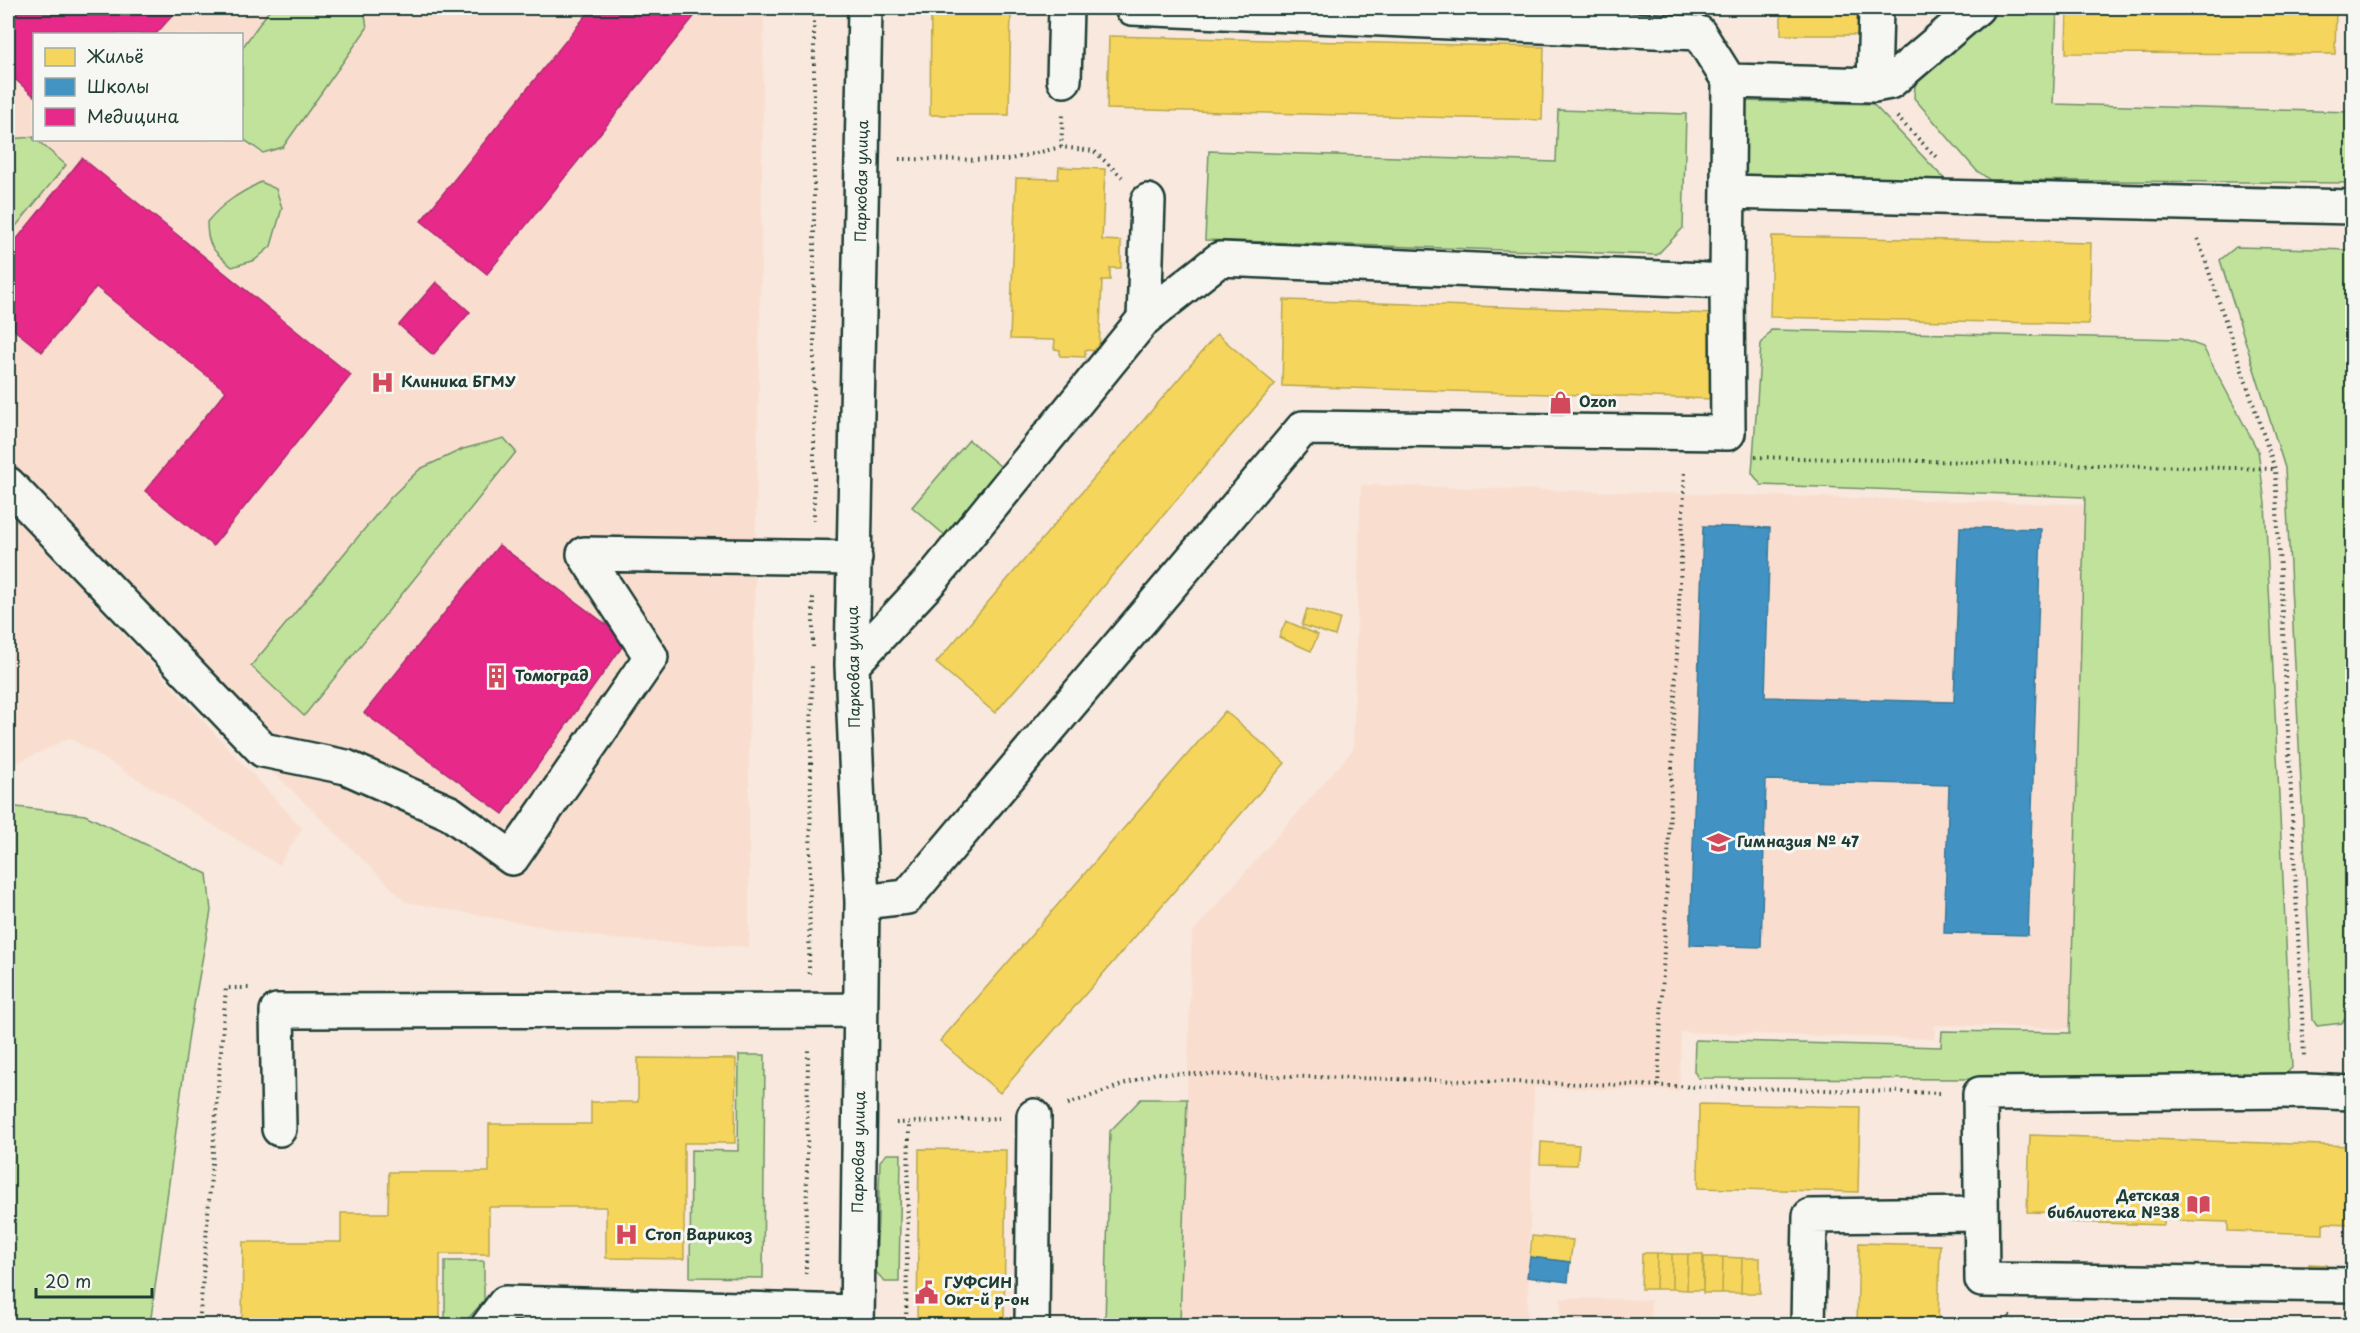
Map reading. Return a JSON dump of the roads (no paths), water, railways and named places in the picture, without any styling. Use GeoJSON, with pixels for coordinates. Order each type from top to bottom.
{"type":"FeatureCollection","features":[{"type":"Feature","properties":{"kind":"street","name":"Парковая улица"},"geometry":{"type":"LineString","coordinates":[[857,1319],[862,902],[852,664],[865,8]]}},
{"type":"Feature","properties":{"kind":"street"},"geometry":{"type":"LineString","coordinates":[[1064,80],[1066,8]]}},
{"type":"Feature","properties":{"kind":"street"},"geometry":{"type":"LineString","coordinates":[[862,902],[906,897],[1303,428],[1728,434],[1726,281],[1729,81],[1700,20],[1132,8]]}},
{"type":"Feature","properties":{"kind":"street"},"geometry":{"type":"LineString","coordinates":[[1870,85],[1876,8]]}},
{"type":"Feature","properties":{"kind":"street"},"geometry":{"type":"LineString","coordinates":[[1729,81],[1870,85],[1890,82],[1977,8]]}},
{"type":"Feature","properties":{"kind":"street"},"geometry":{"type":"LineString","coordinates":[[1728,192],[2352,207]]}},
{"type":"Feature","properties":{"kind":"street"},"geometry":{"type":"LineString","coordinates":[[1143,319],[1148,201]]}},
{"type":"Feature","properties":{"kind":"street"},"geometry":{"type":"LineString","coordinates":[[852,664],[932,579],[1143,319],[1220,259],[1726,281]]}},
{"type":"Feature","properties":{"kind":"street"},"geometry":{"type":"LineString","coordinates":[[8,484],[263,750],[346,766],[450,813],[512,858],[651,657],[584,554],[855,558]]}},
{"type":"Feature","properties":{"kind":"street"},"geometry":{"type":"LineString","coordinates":[[279,1129],[277,1011],[861,1011]]}},
{"type":"Feature","properties":{"kind":"street"},"geometry":{"type":"LineString","coordinates":[[2352,1093],[2306,1091],[1980,1094],[1982,1280],[2352,1285]]}},
{"type":"Feature","properties":{"kind":"street"},"geometry":{"type":"LineString","coordinates":[[1032,1326],[1034,1116]]}},
{"type":"Feature","properties":{"kind":"street"},"geometry":{"type":"LineString","coordinates":[[1808,1326],[1810,1216],[1981,1214]]}},
{"type":"Feature","properties":{"kind":"street"},"geometry":{"type":"LineString","coordinates":[[488,1326],[505,1303],[806,1311],[857,1319]]}},
{"type":"Feature","properties":{"kind":"place","name":"Клиника БГМУ"},"geometry":{"type":"Point","coordinates":[383,382]}},
{"type":"Feature","properties":{"kind":"place","name":"Ozon"},"geometry":{"type":"Point","coordinates":[1561,402]}},
{"type":"Feature","properties":{"kind":"place","name":"Томоград"},"geometry":{"type":"Point","coordinates":[497,676]}},
{"type":"Feature","properties":{"kind":"place","name":"Гимназия № 47"},"geometry":{"type":"Point","coordinates":[1719,842]}},
{"type":"Feature","properties":{"kind":"place","name":"Детская библиотека №38"},"geometry":{"type":"Point","coordinates":[2198,1205]}},
{"type":"Feature","properties":{"kind":"place","name":"Стоп Варикоз"},"geometry":{"type":"Point","coordinates":[627,1235]}},
{"type":"Feature","properties":{"kind":"place","name":"ГУФСИН Окт-й р-он"},"geometry":{"type":"Point","coordinates":[926,1292]}}]}
